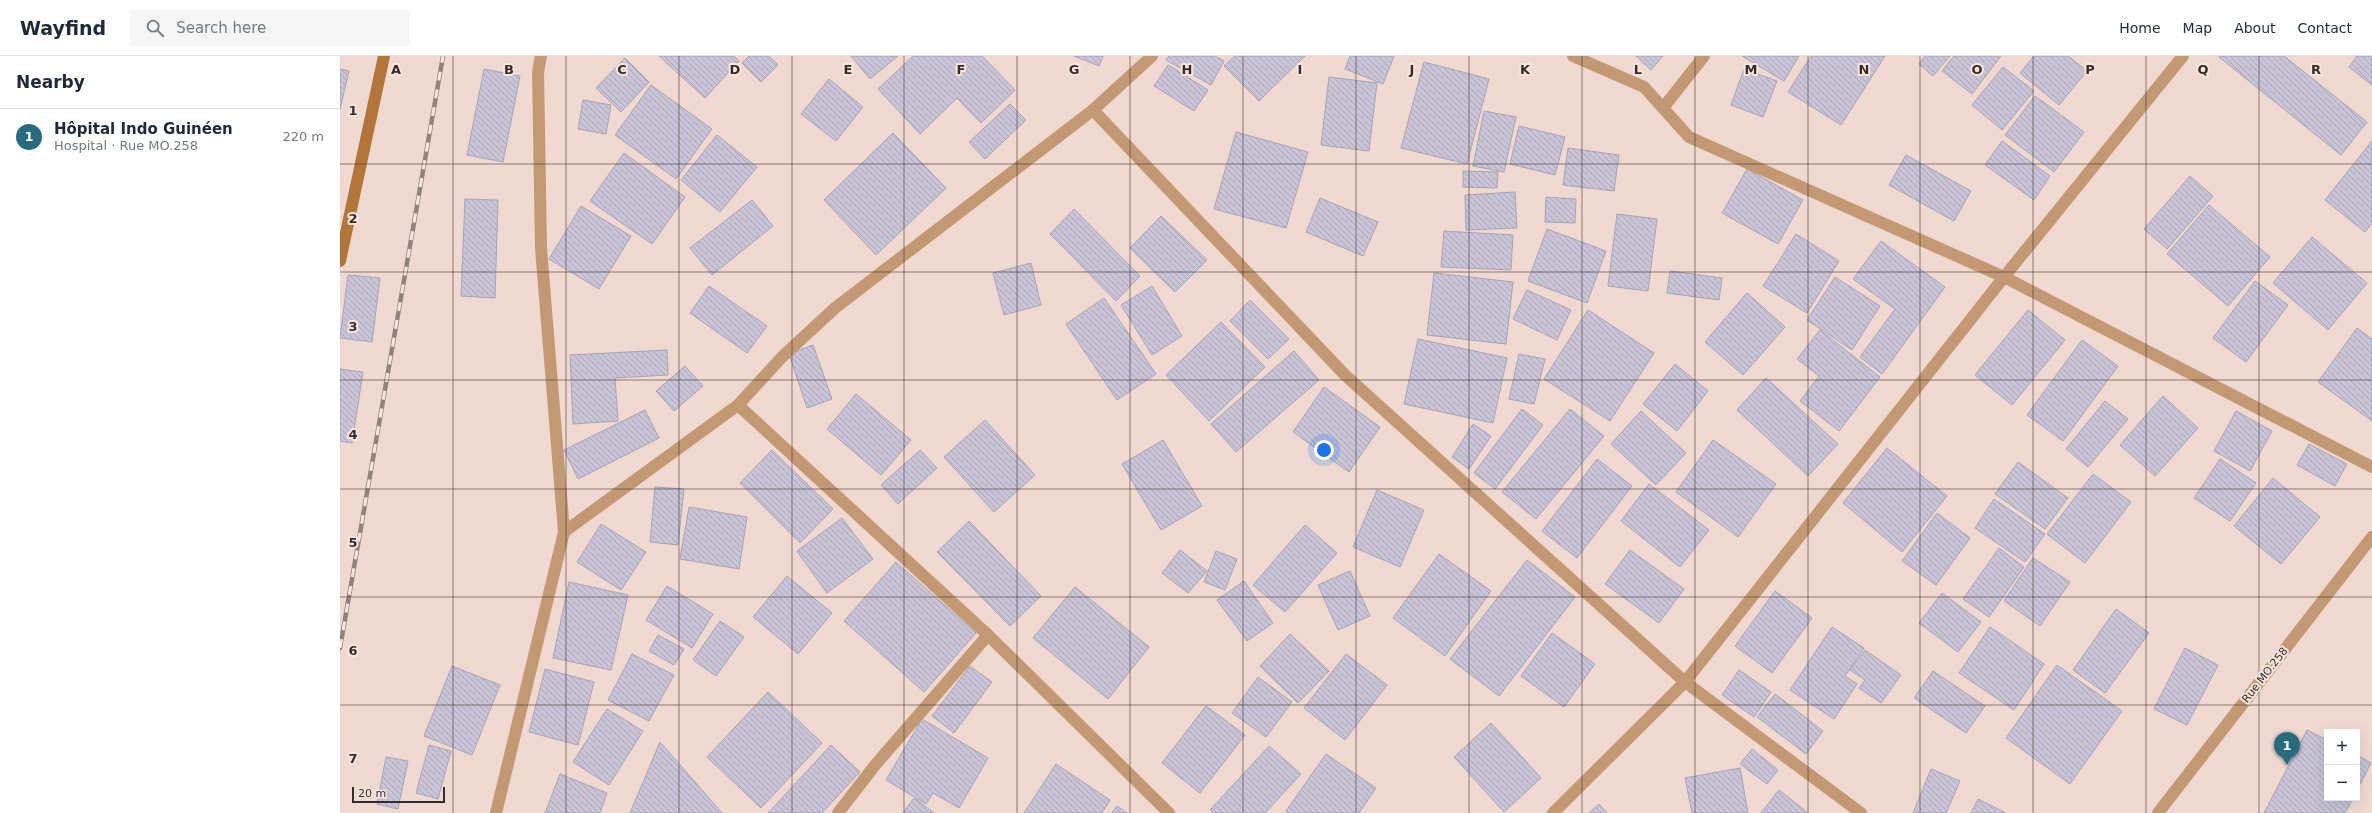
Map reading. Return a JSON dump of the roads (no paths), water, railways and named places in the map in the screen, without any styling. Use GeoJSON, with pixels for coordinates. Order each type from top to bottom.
{"type":"FeatureCollection","features":[{"type":"Feature","properties":{"kind":"street"},"geometry":{"type":"LineString","coordinates":[[340,261],[384,56]]}},
{"type":"Feature","properties":{"kind":"street"},"geometry":{"type":"LineString","coordinates":[[496,813],[564,532],[541,248],[538,72],[541,56]]}},
{"type":"Feature","properties":{"kind":"street"},"geometry":{"type":"LineString","coordinates":[[564,532],[738,405],[782,357],[835,308],[1093,110],[1152,56]]}},
{"type":"Feature","properties":{"kind":"street"},"geometry":{"type":"LineString","coordinates":[[1573,56],[1644,87],[1689,137],[2004,277],[2372,468]]}},
{"type":"Feature","properties":{"kind":"street"},"geometry":{"type":"LineString","coordinates":[[1663,108],[1704,56]]}},
{"type":"Feature","properties":{"kind":"street"},"geometry":{"type":"LineString","coordinates":[[1554,813],[1685,682],[2004,277],[2183,56]]}},
{"type":"Feature","properties":{"kind":"street"},"geometry":{"type":"LineString","coordinates":[[1093,110],[1345,375],[1685,682],[1861,813]]}},
{"type":"Feature","properties":{"kind":"street"},"geometry":{"type":"LineString","coordinates":[[738,405],[988,635],[1169,813]]}},
{"type":"Feature","properties":{"kind":"street","name":"Rue MO.258"},"geometry":{"type":"LineString","coordinates":[[2158,813],[2372,537]]}},
{"type":"Feature","properties":{"kind":"street"},"geometry":{"type":"LineString","coordinates":[[838,813],[876,764],[988,635]]}},
{"type":"Feature","properties":{"kind":"railway"},"geometry":{"type":"LineString","coordinates":[[340,648],[443,56]]}},
{"type":"Feature","properties":{"kind":"place","name":"Hôpital Indo Guinéen"},"geometry":{"type":"Point","coordinates":[2287,765]}}]}
